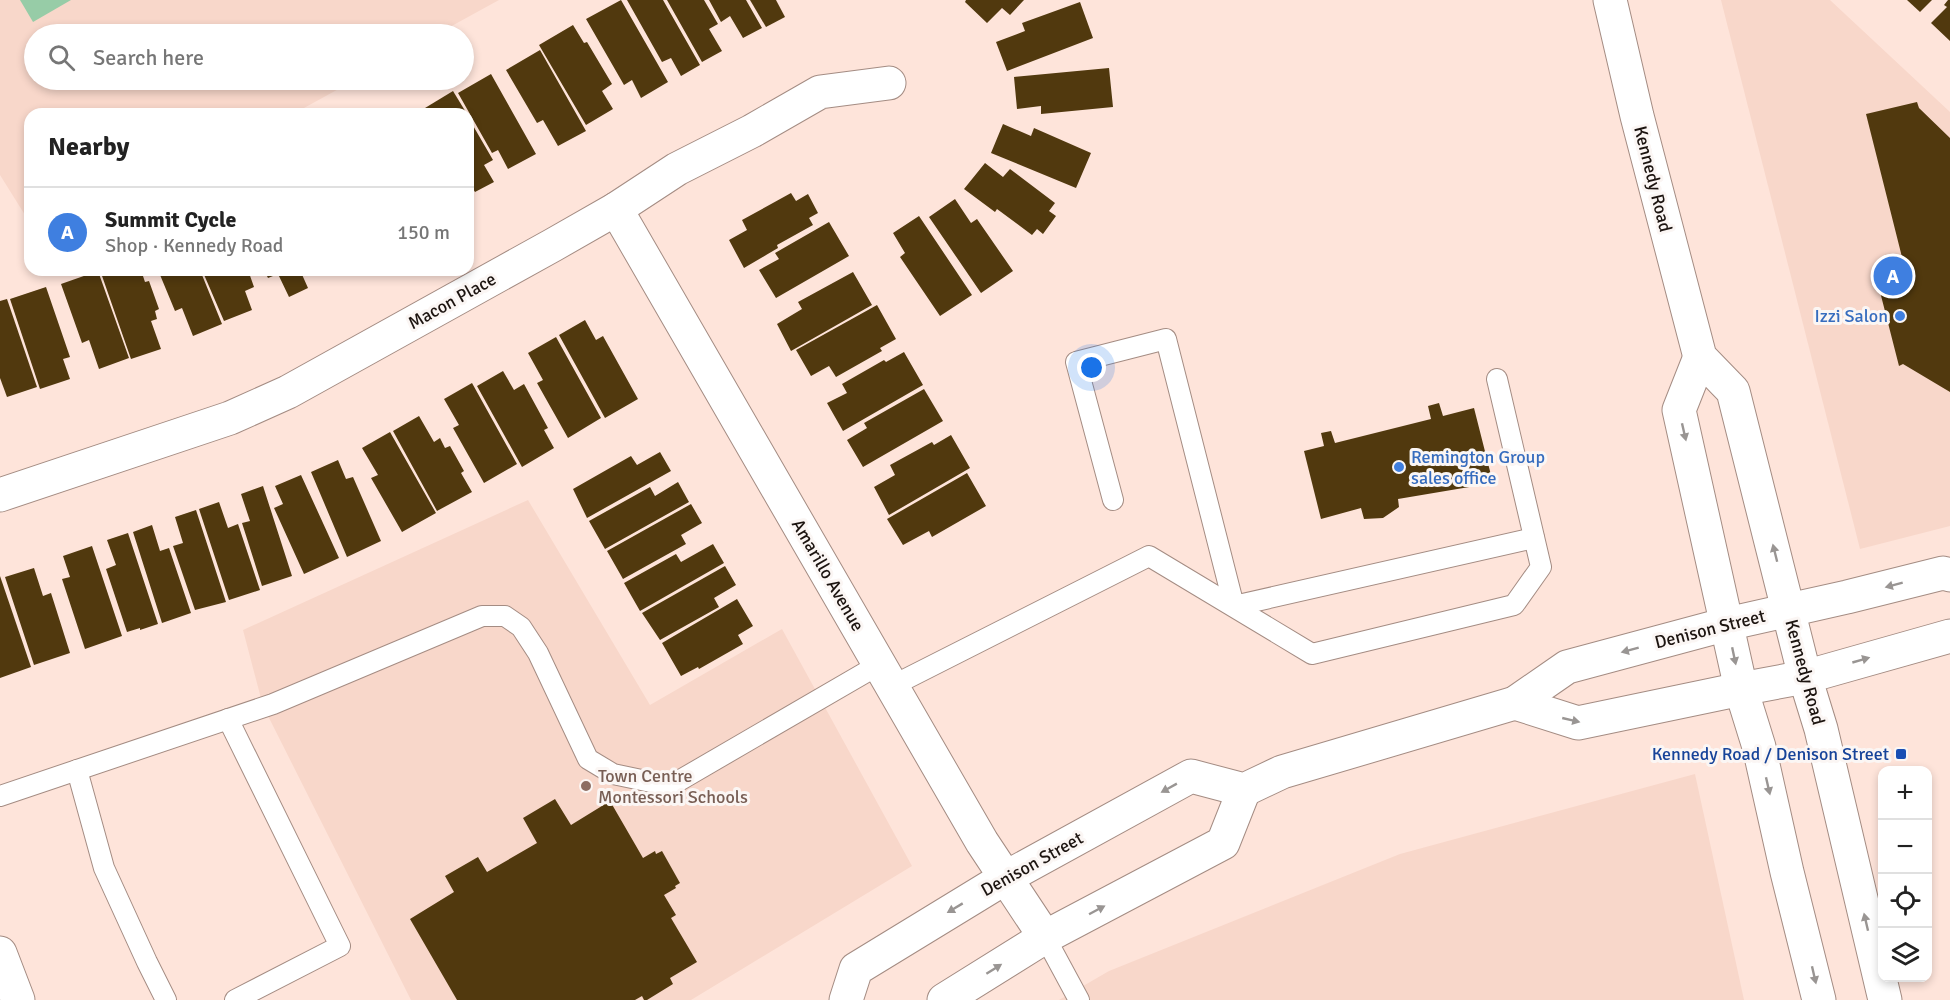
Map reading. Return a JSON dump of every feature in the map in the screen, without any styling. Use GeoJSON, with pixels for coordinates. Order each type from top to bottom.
{"type":"FeatureCollection","features":[{"type":"Feature","properties":{"kind":"main road","name":"Kennedy Road"},"geometry":{"type":"LineString","coordinates":[[1610,0],[1640,128],[1700,357],[1733,392],[1805,677],[1821,729],[1885,1000]]}},
{"type":"Feature","properties":{"kind":"main road","name":"Macon Place"},"geometry":{"type":"LineString","coordinates":[[0,495],[230,418],[288,392],[616,209],[677,168],[752,131],[820,92],[889,83]]}},
{"type":"Feature","properties":{"kind":"main road","name":"Amarillo Avenue"},"geometry":{"type":"LineString","coordinates":[[616,209],[1005,878],[1045,937]]}},
{"type":"Feature","properties":{"kind":"main road"},"geometry":{"type":"LineString","coordinates":[[1700,357],[1679,410],[1741,689],[1759,747],[1819,1000]]}},
{"type":"Feature","properties":{"kind":"main road","name":"Denison Street"},"geometry":{"type":"LineString","coordinates":[[846,1000],[856,969],[1005,878],[1191,776],[1244,790],[1282,772],[1515,703],[1567,667],[1727,624],[1943,573],[1950,575]]}},
{"type":"Feature","properties":{"kind":"main road"},"geometry":{"type":"LineString","coordinates":[[1515,703],[1578,723],[1805,677],[1950,636]]}},
{"type":"Feature","properties":{"kind":"main road"},"geometry":{"type":"LineString","coordinates":[[944,1000],[1045,937],[1223,843],[1244,790]]}},
{"type":"Feature","properties":{"kind":"main road"},"geometry":{"type":"LineString","coordinates":[[0,953],[18,1000]]}},
{"type":"Feature","properties":{"kind":"lane"},"geometry":{"type":"LineString","coordinates":[[1113,500],[1076,362],[1166,339],[1234,606]]}},
{"type":"Feature","properties":{"kind":"lane"},"geometry":{"type":"LineString","coordinates":[[0,796],[273,705],[482,616],[505,616],[521,627],[538,653],[588,759],[613,774],[670,786],[886,675],[1149,556],[1312,654],[1514,606],[1540,567],[1497,379]]}},
{"type":"Feature","properties":{"kind":"lane"},"geometry":{"type":"LineString","coordinates":[[1234,606],[1534,538]]}},
{"type":"Feature","properties":{"kind":"lane"},"geometry":{"type":"LineString","coordinates":[[228,719],[340,946],[235,1000]]}},
{"type":"Feature","properties":{"kind":"lane"},"geometry":{"type":"LineString","coordinates":[[77,770],[104,868],[166,1000]]}},
{"type":"Feature","properties":{"kind":"lane"},"geometry":{"type":"LineString","coordinates":[[1045,937],[1079,1000]]}},
{"type":"Feature","properties":{"kind":"shaded area"},"geometry":{"type":"Polygon","coordinates":[[[0,0],[499,0],[455,24],[24,24],[24,90],[337,90],[304,108],[24,108],[24,213],[0,175],[0,0]]]}},
{"type":"Feature","properties":{"kind":"shaded area"},"geometry":{"type":"Polygon","coordinates":[[[1721,0],[1830,0],[1950,112],[1950,526],[1860,549],[1721,0]]]}},
{"type":"Feature","properties":{"kind":"shaded area","name":"Town Centre Montessori Schools"},"geometry":{"type":"Polygon","coordinates":[[[528,500],[650,705],[782,629],[912,866],[691,1000],[411,1000],[263,706],[243,630],[528,500]]]}},
{"type":"Feature","properties":{"kind":"shaded area"},"geometry":{"type":"Polygon","coordinates":[[[1695,774],[1744,1000],[1059,1000],[1109,971],[1400,854],[1695,774]]]}},
{"type":"Feature","properties":{"kind":"green space"},"geometry":{"type":"Polygon","coordinates":[[[20,0],[71,0],[33,22],[20,0]]]}},
{"type":"Feature","properties":{"kind":"building"},"geometry":{"type":"Polygon","coordinates":[[[621,0],[668,82],[641,98],[632,80],[624,85],[586,19],[621,0]]]}},
{"type":"Feature","properties":{"kind":"building"},"geometry":{"type":"Polygon","coordinates":[[[627,0],[663,0],[700,65],[681,76],[671,58],[662,62],[627,0]]]}},
{"type":"Feature","properties":{"kind":"building"},"geometry":{"type":"Polygon","coordinates":[[[667,0],[704,0],[718,24],[709,29],[722,51],[702,62],[667,0]]]}},
{"type":"Feature","properties":{"kind":"building"},"geometry":{"type":"Polygon","coordinates":[[[709,0],[746,0],[762,28],[743,38],[730,16],[721,22],[709,0]]]}},
{"type":"Feature","properties":{"kind":"building"},"geometry":{"type":"Polygon","coordinates":[[[750,0],[776,0],[785,17],[766,27],[750,0]]]}},
{"type":"Feature","properties":{"kind":"building"},"geometry":{"type":"Polygon","coordinates":[[[966,0],[1024,0],[1010,15],[1002,8],[987,23],[965,2],[966,0]]]}},
{"type":"Feature","properties":{"kind":"building"},"geometry":{"type":"Polygon","coordinates":[[[1907,0],[1932,0],[1920,12],[1907,0]]]}},
{"type":"Feature","properties":{"kind":"building"},"geometry":{"type":"Polygon","coordinates":[[[1950,0],[1950,41],[1931,23],[1947,7],[1944,5],[1950,0]]]}},
{"type":"Feature","properties":{"kind":"building"},"geometry":{"type":"Polygon","coordinates":[[[1080,2],[1093,38],[1007,71],[996,42],[1025,31],[1022,23],[1080,2]]]}},
{"type":"Feature","properties":{"kind":"building"},"geometry":{"type":"Polygon","coordinates":[[[573,25],[584,43],[587,42],[612,84],[602,91],[613,109],[586,125],[539,45],[573,25]]]}},
{"type":"Feature","properties":{"kind":"building"},"geometry":{"type":"Polygon","coordinates":[[[540,50],[586,131],[558,146],[543,120],[537,123],[506,70],[540,50]]]}},
{"type":"Feature","properties":{"kind":"building"},"geometry":{"type":"Polygon","coordinates":[[[1109,68],[1113,107],[1041,114],[1041,106],[1017,109],[1014,77],[1109,68]]]}},
{"type":"Feature","properties":{"kind":"building"},"geometry":{"type":"Polygon","coordinates":[[[491,74],[536,154],[508,169],[498,150],[492,153],[474,121],[474,108],[466,108],[458,93],[463,90],[474,90],[474,84],[491,74]]]}},
{"type":"Feature","properties":{"kind":"building"},"geometry":{"type":"Polygon","coordinates":[[[453,91],[463,108],[425,108],[453,91]]]}},
{"type":"Feature","properties":{"kind":"building"},"geometry":{"type":"Polygon","coordinates":[[[1917,102],[1919,108],[1950,138],[1950,392],[1903,364],[1899,366],[1876,276],[1905,269],[1866,114],[1917,102]]]}},
{"type":"Feature","properties":{"kind":"building"},"geometry":{"type":"Polygon","coordinates":[[[1003,124],[1031,136],[1034,128],[1091,153],[1076,188],[991,153],[1003,124]]]}},
{"type":"Feature","properties":{"kind":"building"},"geometry":{"type":"Polygon","coordinates":[[[474,127],[493,160],[484,165],[494,182],[475,192],[474,127]]]}},
{"type":"Feature","properties":{"kind":"building"},"geometry":{"type":"Polygon","coordinates":[[[985,163],[1003,177],[1010,169],[1055,203],[1049,211],[1056,216],[1043,234],[1037,229],[1032,235],[997,209],[995,212],[964,189],[985,163]]]}},
{"type":"Feature","properties":{"kind":"building"},"geometry":{"type":"Polygon","coordinates":[[[791,193],[796,201],[808,194],[818,213],[809,218],[813,225],[777,245],[778,248],[744,268],[729,240],[747,230],[742,220],[791,193]]]}},
{"type":"Feature","properties":{"kind":"building"},"geometry":{"type":"Polygon","coordinates":[[[955,199],[971,223],[977,219],[1013,271],[981,293],[929,217],[955,199]]]}},
{"type":"Feature","properties":{"kind":"building"},"geometry":{"type":"Polygon","coordinates":[[[919,216],[972,295],[940,316],[900,257],[905,253],[893,233],[919,216]]]}},
{"type":"Feature","properties":{"kind":"building"},"geometry":{"type":"Polygon","coordinates":[[[829,222],[849,256],[776,298],[759,270],[779,259],[775,253],[829,222]]]}},
{"type":"Feature","properties":{"kind":"building"},"geometry":{"type":"Polygon","coordinates":[[[853,272],[872,305],[791,351],[777,324],[802,309],[798,302],[853,272]]]}},
{"type":"Feature","properties":{"kind":"building"},"geometry":{"type":"Polygon","coordinates":[[[84,276],[100,276],[129,358],[99,369],[89,340],[82,343],[61,284],[84,276]]]}},
{"type":"Feature","properties":{"kind":"building"},"geometry":{"type":"Polygon","coordinates":[[[102,276],[143,276],[145,282],[149,281],[159,309],[155,311],[157,319],[151,321],[161,349],[131,359],[102,276]]]}},
{"type":"Feature","properties":{"kind":"building"},"geometry":{"type":"Polygon","coordinates":[[[160,276],[202,276],[222,324],[193,336],[182,308],[175,311],[160,276]]]}},
{"type":"Feature","properties":{"kind":"building"},"geometry":{"type":"Polygon","coordinates":[[[205,276],[250,276],[254,287],[245,291],[252,310],[224,321],[205,276]]]}},
{"type":"Feature","properties":{"kind":"building"},"geometry":{"type":"Polygon","coordinates":[[[279,276],[303,276],[308,288],[289,297],[279,276]]]}},
{"type":"Feature","properties":{"kind":"building"},"geometry":{"type":"Polygon","coordinates":[[[46,287],[70,357],[63,359],[70,379],[40,389],[10,299],[46,287]]]}},
{"type":"Feature","properties":{"kind":"building"},"geometry":{"type":"Polygon","coordinates":[[[7,299],[37,387],[7,397],[0,378],[0,301],[7,299]]]}},
{"type":"Feature","properties":{"kind":"building"},"geometry":{"type":"Polygon","coordinates":[[[877,305],[896,339],[880,348],[882,351],[836,377],[829,366],[811,376],[796,350],[877,305]]]}},
{"type":"Feature","properties":{"kind":"building"},"geometry":{"type":"Polygon","coordinates":[[[585,320],[596,340],[603,336],[638,399],[605,418],[559,335],[585,320]]]}},
{"type":"Feature","properties":{"kind":"building"},"geometry":{"type":"Polygon","coordinates":[[[556,337],[601,418],[568,438],[537,383],[543,380],[528,353],[556,337]]]}},
{"type":"Feature","properties":{"kind":"building"},"geometry":{"type":"Polygon","coordinates":[[[904,352],[923,385],[843,431],[827,403],[847,393],[842,384],[884,360],[886,362],[904,352]]]}},
{"type":"Feature","properties":{"kind":"building"},"geometry":{"type":"Polygon","coordinates":[[[503,371],[514,390],[524,384],[548,428],[544,430],[554,448],[522,467],[477,386],[503,371]]]}},
{"type":"Feature","properties":{"kind":"building"},"geometry":{"type":"Polygon","coordinates":[[[472,383],[517,464],[484,483],[453,428],[459,425],[444,399],[472,383]]]}},
{"type":"Feature","properties":{"kind":"building"},"geometry":{"type":"Polygon","coordinates":[[[924,389],[943,421],[863,467],[847,440],[867,428],[864,423],[924,389]]]}},
{"type":"Feature","properties":{"kind":"building","name":"Remington Group sales office"},"geometry":{"type":"Polygon","coordinates":[[[1439,403],[1443,416],[1474,408],[1493,483],[1398,499],[1399,507],[1383,518],[1364,519],[1361,508],[1321,519],[1304,451],[1324,446],[1321,433],[1331,431],[1335,443],[1431,419],[1428,406],[1439,403]]]}},
{"type":"Feature","properties":{"kind":"building"},"geometry":{"type":"Polygon","coordinates":[[[419,416],[434,442],[440,438],[445,448],[450,446],[464,471],[461,473],[472,492],[437,511],[393,431],[419,416]]]}},
{"type":"Feature","properties":{"kind":"building"},"geometry":{"type":"Polygon","coordinates":[[[390,432],[436,513],[402,532],[371,478],[378,475],[362,448],[390,432]]]}},
{"type":"Feature","properties":{"kind":"building"},"geometry":{"type":"Polygon","coordinates":[[[951,435],[970,468],[889,515],[874,487],[895,475],[890,465],[932,442],[934,445],[951,435]]]}},
{"type":"Feature","properties":{"kind":"building"},"geometry":{"type":"Polygon","coordinates":[[[660,452],[671,471],[587,518],[573,489],[631,456],[637,465],[660,452]]]}},
{"type":"Feature","properties":{"kind":"building"},"geometry":{"type":"Polygon","coordinates":[[[338,460],[346,479],[353,477],[381,541],[347,557],[311,472],[338,460]]]}},
{"type":"Feature","properties":{"kind":"building"},"geometry":{"type":"Polygon","coordinates":[[[967,473],[986,506],[932,537],[929,531],[903,545],[887,519],[967,473]]]}},
{"type":"Feature","properties":{"kind":"building"},"geometry":{"type":"Polygon","coordinates":[[[301,475],[339,558],[304,574],[274,508],[283,504],[275,486],[301,475]]]}},
{"type":"Feature","properties":{"kind":"building"},"geometry":{"type":"Polygon","coordinates":[[[678,482],[689,502],[605,549],[589,521],[650,487],[655,496],[678,482]]]}},
{"type":"Feature","properties":{"kind":"building"},"geometry":{"type":"Polygon","coordinates":[[[263,486],[292,576],[262,586],[242,523],[250,521],[241,494],[263,486]]]}},
{"type":"Feature","properties":{"kind":"building"},"geometry":{"type":"Polygon","coordinates":[[[219,502],[228,528],[238,524],[260,590],[229,600],[199,509],[219,502]]]}},
{"type":"Feature","properties":{"kind":"building"},"geometry":{"type":"Polygon","coordinates":[[[691,504],[702,523],[681,535],[686,544],[623,579],[607,551],[691,504]]]}},
{"type":"Feature","properties":{"kind":"building"},"geometry":{"type":"Polygon","coordinates":[[[196,510],[226,602],[195,610],[173,546],[183,543],[175,517],[196,510]]]}},
{"type":"Feature","properties":{"kind":"building"},"geometry":{"type":"Polygon","coordinates":[[[152,525],[160,551],[169,548],[191,613],[162,623],[133,532],[152,525]]]}},
{"type":"Feature","properties":{"kind":"building"},"geometry":{"type":"Polygon","coordinates":[[[128,533],[158,624],[127,632],[106,569],[116,565],[107,540],[128,533]]]}},
{"type":"Feature","properties":{"kind":"building"},"geometry":{"type":"Polygon","coordinates":[[[713,544],[724,563],[640,611],[624,583],[676,554],[681,562],[713,544]]]}},
{"type":"Feature","properties":{"kind":"building"},"geometry":{"type":"Polygon","coordinates":[[[92,546],[122,636],[85,649],[62,579],[70,577],[63,556],[92,546]]]}},
{"type":"Feature","properties":{"kind":"building"},"geometry":{"type":"Polygon","coordinates":[[[725,566],[736,585],[714,598],[719,607],[660,640],[642,613],[725,566]]]}},
{"type":"Feature","properties":{"kind":"building"},"geometry":{"type":"Polygon","coordinates":[[[34,568],[43,596],[51,593],[70,653],[34,665],[5,577],[34,568]]]}},
{"type":"Feature","properties":{"kind":"building"},"geometry":{"type":"Polygon","coordinates":[[[0,576],[31,667],[0,678],[0,576]]]}},
{"type":"Feature","properties":{"kind":"building"},"geometry":{"type":"Polygon","coordinates":[[[737,599],[753,626],[738,635],[743,644],[699,669],[698,667],[681,676],[662,643],[737,599]]]}},
{"type":"Feature","properties":{"kind":"building"},"geometry":{"type":"Polygon","coordinates":[[[555,799],[571,825],[610,801],[643,858],[655,851],[656,854],[662,851],[680,883],[664,895],[676,915],[671,918],[697,962],[670,978],[673,984],[647,1000],[644,1000],[642,996],[635,1000],[457,1000],[410,919],[454,892],[445,876],[478,857],[487,872],[537,843],[523,818],[555,799]]]}},
{"type":"Feature","properties":{"kind":"place","name":"Summit Cycle"},"geometry":{"type":"Point","coordinates":[1893,276]}},
{"type":"Feature","properties":{"kind":"place","name":"Izzi Salon"},"geometry":{"type":"Point","coordinates":[1900,316]}},
{"type":"Feature","properties":{"kind":"place","name":"Remington Group sales office"},"geometry":{"type":"Point","coordinates":[1399,467]}},
{"type":"Feature","properties":{"kind":"place","name":"Kennedy Road / Denison Street"},"geometry":{"type":"Point","coordinates":[1901,754]}},
{"type":"Feature","properties":{"kind":"place","name":"Town Centre Montessori Schools"},"geometry":{"type":"Point","coordinates":[586,786]}}]}
